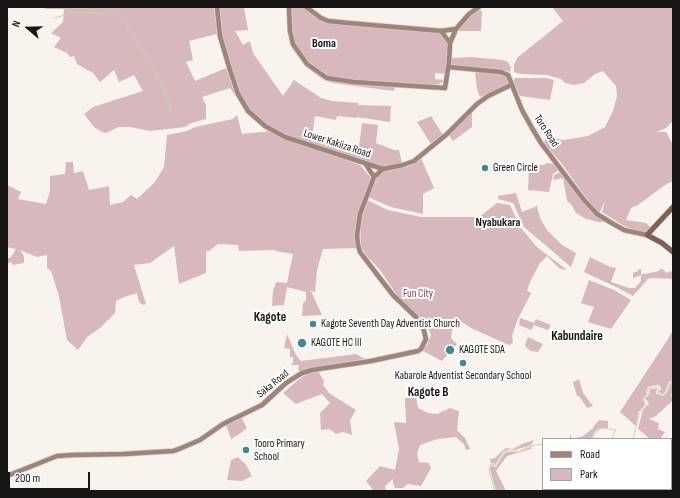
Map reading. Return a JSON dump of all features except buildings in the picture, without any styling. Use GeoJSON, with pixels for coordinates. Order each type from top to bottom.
{"type":"FeatureCollection","features":[{"type":"Feature","properties":{"kind":"highway"},"geometry":{"type":"LineString","coordinates":[[673,207],[647,235],[662,243],[673,252]]}},
{"type":"Feature","properties":{"kind":"main road","name":"Lower Kakiiza Road"},"geometry":{"type":"LineString","coordinates":[[217,7],[220,36],[230,70],[238,94],[248,111],[265,126],[285,136],[383,168],[403,165],[414,161],[443,138],[477,104],[488,96],[511,85]]}},
{"type":"Feature","properties":{"kind":"main road"},"geometry":{"type":"LineString","coordinates":[[289,7],[290,31],[293,44],[306,64],[327,78],[354,82],[445,88],[450,44],[456,29],[469,14],[479,7]]}},
{"type":"Feature","properties":{"kind":"main road"},"geometry":{"type":"LineString","coordinates":[[306,7],[322,18],[348,24],[441,31],[456,29]]}},
{"type":"Feature","properties":{"kind":"main road"},"geometry":{"type":"LineString","coordinates":[[441,31],[450,44]]}},
{"type":"Feature","properties":{"kind":"main road","name":"Toro Road"},"geometry":{"type":"LineString","coordinates":[[448,67],[500,72],[508,75],[522,110],[541,143],[584,200],[597,214],[624,230],[647,235]]}},
{"type":"Feature","properties":{"kind":"main road"},"geometry":{"type":"LineString","coordinates":[[365,163],[374,177]]}},
{"type":"Feature","properties":{"kind":"main road","name":"Saka Road"},"geometry":{"type":"LineString","coordinates":[[7,476],[57,456],[173,451],[200,440],[225,423],[262,405],[286,383],[302,373],[418,351],[421,349],[426,339],[423,327],[416,317],[394,295],[379,277],[360,252],[358,245],[357,235],[359,219],[374,177],[383,168]]}},
{"type":"Feature","properties":{"kind":"green space"},"geometry":{"type":"Polygon","coordinates":[[[41,7],[214,7],[217,34],[189,41],[193,60],[186,62],[195,81],[226,68],[233,88],[244,108],[230,88],[202,97],[206,105],[206,119],[189,124],[185,127],[150,131],[130,127],[119,127],[106,133],[102,132],[94,127],[84,114],[93,107],[143,91],[134,75],[119,82],[114,70],[100,82],[93,73],[77,64],[74,56],[70,57],[67,53],[54,47],[61,38],[51,33],[63,22],[64,9],[47,9],[41,7]]]}},
{"type":"Feature","properties":{"kind":"green space"},"geometry":{"type":"Polygon","coordinates":[[[218,7],[244,7],[248,30],[235,31],[243,45],[250,41],[253,53],[283,96],[294,80],[321,98],[333,101],[358,103],[358,105],[391,106],[390,122],[357,117],[337,116],[336,120],[315,116],[312,138],[358,155],[362,123],[378,125],[376,143],[394,150],[399,150],[402,163],[382,167],[302,141],[277,131],[249,111],[238,93],[221,32],[218,7]]]}},
{"type":"Feature","properties":{"kind":"green space"},"geometry":{"type":"Polygon","coordinates":[[[289,7],[306,7],[321,18],[388,26],[389,30],[389,27],[438,31],[444,35],[449,44],[447,74],[435,73],[435,79],[445,80],[439,84],[426,86],[337,80],[326,77],[302,57],[291,32],[289,7]]]}},
{"type":"Feature","properties":{"kind":"green space"},"geometry":{"type":"Polygon","coordinates":[[[552,7],[673,7],[673,121],[666,128],[657,132],[666,132],[673,145],[673,181],[665,185],[638,205],[631,208],[626,220],[646,223],[651,228],[646,232],[624,226],[602,212],[605,201],[599,214],[562,164],[544,143],[546,137],[564,140],[588,136],[605,127],[613,111],[617,96],[616,86],[603,71],[595,74],[584,83],[574,85],[565,83],[561,79],[547,75],[520,74],[514,72],[514,65],[517,58],[563,21],[552,7]]]}},
{"type":"Feature","properties":{"kind":"green space"},"geometry":{"type":"Polygon","coordinates":[[[477,10],[482,11],[481,31],[457,31],[471,15],[477,10]]]}},
{"type":"Feature","properties":{"kind":"green space"},"geometry":{"type":"Polygon","coordinates":[[[293,45],[299,56],[327,79],[395,86],[394,91],[332,83],[322,79],[305,66],[291,47],[293,45]]]}},
{"type":"Feature","properties":{"kind":"green space"},"geometry":{"type":"Polygon","coordinates":[[[471,57],[503,60],[508,62],[511,68],[510,72],[499,69],[456,67],[452,65],[450,61],[451,58],[471,57]]]}},
{"type":"Feature","properties":{"kind":"green space"},"geometry":{"type":"Polygon","coordinates":[[[475,72],[500,73],[505,75],[508,80],[508,84],[480,97],[477,89],[475,72]]]}},
{"type":"Feature","properties":{"kind":"green space"},"geometry":{"type":"Polygon","coordinates":[[[515,78],[546,78],[554,80],[550,100],[520,96],[513,81],[515,78]]]}},
{"type":"Feature","properties":{"kind":"green space"},"geometry":{"type":"Polygon","coordinates":[[[472,111],[472,127],[453,141],[448,134],[472,111]]]}},
{"type":"Feature","properties":{"kind":"green space"},"geometry":{"type":"Polygon","coordinates":[[[237,115],[242,134],[272,131],[279,137],[329,153],[360,165],[371,178],[357,222],[355,241],[359,248],[323,249],[317,270],[315,292],[311,291],[322,315],[302,316],[303,303],[306,300],[306,292],[287,287],[284,305],[272,306],[273,291],[276,282],[287,283],[293,254],[275,250],[239,251],[238,245],[218,244],[209,251],[206,251],[206,273],[179,284],[174,246],[150,263],[134,265],[146,304],[143,305],[139,302],[137,293],[116,301],[115,313],[100,328],[87,337],[78,350],[67,340],[59,296],[51,271],[47,268],[47,255],[37,257],[20,250],[24,256],[24,263],[13,265],[11,262],[7,264],[7,259],[11,257],[16,249],[7,247],[7,185],[21,192],[18,199],[46,204],[50,191],[50,176],[65,174],[66,162],[73,162],[74,173],[83,171],[89,190],[109,186],[110,205],[123,202],[131,195],[137,199],[155,182],[164,167],[167,135],[233,119],[237,115]]]}},
{"type":"Feature","properties":{"kind":"green space"},"geometry":{"type":"Polygon","coordinates":[[[431,116],[443,135],[431,144],[417,122],[431,116]]]}},
{"type":"Feature","properties":{"kind":"green space"},"geometry":{"type":"Polygon","coordinates":[[[421,158],[434,188],[423,194],[423,214],[391,207],[370,198],[370,193],[377,178],[382,172],[387,169],[407,167],[421,158]]]}},
{"type":"Feature","properties":{"kind":"green space"},"geometry":{"type":"Polygon","coordinates":[[[547,163],[554,164],[560,169],[553,174],[549,192],[528,190],[529,166],[543,165],[547,163]]]}},
{"type":"Feature","properties":{"kind":"green space"},"geometry":{"type":"Polygon","coordinates":[[[563,171],[582,197],[608,222],[599,222],[586,219],[576,213],[571,204],[567,201],[563,178],[553,180],[554,175],[563,171]]]}},
{"type":"Feature","properties":{"kind":"green space"},"geometry":{"type":"Polygon","coordinates":[[[516,193],[522,212],[537,206],[540,218],[547,230],[562,245],[576,253],[571,267],[524,227],[513,203],[498,199],[498,196],[516,193]]]}},
{"type":"Feature","properties":{"kind":"green space","name":"Fun City"},"geometry":{"type":"Polygon","coordinates":[[[367,200],[388,210],[421,217],[479,217],[497,203],[510,205],[520,227],[537,247],[567,270],[560,269],[547,256],[540,263],[530,282],[527,291],[531,293],[517,321],[512,336],[513,343],[509,345],[473,329],[460,321],[452,329],[451,338],[457,344],[442,361],[422,350],[427,345],[431,335],[427,325],[399,298],[380,270],[361,247],[360,226],[367,200]]]}},
{"type":"Feature","properties":{"kind":"green space"},"geometry":{"type":"Polygon","coordinates":[[[590,257],[610,267],[616,268],[611,282],[629,288],[635,288],[641,281],[641,275],[633,278],[633,273],[639,269],[641,269],[641,274],[645,274],[659,271],[661,268],[667,273],[670,271],[673,273],[673,279],[651,278],[645,280],[647,280],[633,296],[584,272],[590,257]]]}},
{"type":"Feature","properties":{"kind":"green space"},"geometry":{"type":"Polygon","coordinates":[[[589,280],[614,290],[631,300],[611,329],[588,322],[594,307],[581,303],[589,280]]]}},
{"type":"Feature","properties":{"kind":"green space"},"geometry":{"type":"Polygon","coordinates":[[[520,318],[534,323],[536,319],[551,325],[548,330],[534,325],[531,330],[519,325],[520,318]]]}},
{"type":"Feature","properties":{"kind":"green space"},"geometry":{"type":"Polygon","coordinates":[[[673,332],[673,380],[669,382],[665,392],[662,394],[659,392],[661,389],[660,386],[657,385],[648,387],[646,391],[647,394],[643,399],[645,405],[638,413],[636,426],[620,412],[673,332]]]}},
{"type":"Feature","properties":{"kind":"green space"},"geometry":{"type":"Polygon","coordinates":[[[287,334],[296,355],[301,361],[356,354],[365,359],[315,367],[301,373],[298,369],[299,365],[291,365],[293,362],[293,357],[290,357],[290,349],[284,348],[287,334]]]}},
{"type":"Feature","properties":{"kind":"green space"},"geometry":{"type":"Polygon","coordinates":[[[528,337],[543,344],[538,352],[531,351],[526,347],[525,345],[528,337]]]}},
{"type":"Feature","properties":{"kind":"green space"},"geometry":{"type":"Polygon","coordinates":[[[318,371],[324,381],[323,385],[329,393],[356,410],[350,420],[352,435],[343,432],[336,434],[329,429],[321,430],[320,413],[330,403],[322,394],[296,404],[283,393],[310,372],[318,371]]]}},
{"type":"Feature","properties":{"kind":"green space"},"geometry":{"type":"Polygon","coordinates":[[[579,379],[583,393],[593,406],[587,408],[579,396],[577,396],[573,382],[579,379]]]}},
{"type":"Feature","properties":{"kind":"green space"},"geometry":{"type":"Polygon","coordinates":[[[671,383],[673,383],[673,393],[671,394],[673,400],[656,416],[649,419],[659,423],[658,429],[665,432],[661,438],[649,438],[638,429],[643,410],[650,403],[645,398],[650,394],[649,390],[651,389],[657,389],[656,394],[663,396],[667,393],[671,383]]]}},
{"type":"Feature","properties":{"kind":"green space"},"geometry":{"type":"Polygon","coordinates":[[[416,397],[418,408],[428,413],[437,414],[450,408],[459,411],[457,430],[465,438],[470,449],[466,450],[464,444],[456,437],[438,439],[420,445],[417,453],[419,462],[429,463],[431,468],[421,486],[408,484],[403,488],[395,488],[393,479],[385,486],[386,491],[374,491],[366,481],[380,466],[395,470],[399,449],[394,422],[406,423],[405,398],[416,397]]]}},
{"type":"Feature","properties":{"kind":"green space"},"geometry":{"type":"Polygon","coordinates":[[[241,417],[247,428],[231,439],[226,425],[241,417]]]}},
{"type":"Feature","properties":{"kind":"green space"},"geometry":{"type":"Polygon","coordinates":[[[599,420],[608,421],[608,428],[600,428],[594,432],[592,438],[576,438],[583,436],[593,428],[599,420]]]}},
{"type":"Feature","properties":{"kind":"green space"},"geometry":{"type":"Polygon","coordinates":[[[534,440],[532,444],[525,447],[514,450],[509,449],[503,452],[496,464],[491,463],[490,459],[495,458],[506,448],[513,449],[534,440]]]}},
{"type":"Feature","properties":{"kind":"green space"},"geometry":{"type":"Polygon","coordinates":[[[532,446],[531,449],[507,456],[496,471],[506,491],[496,491],[490,469],[491,466],[497,466],[504,454],[507,452],[519,452],[532,446]]]}},
{"type":"Feature","properties":{"kind":"green space"},"geometry":{"type":"Polygon","coordinates":[[[238,457],[246,465],[252,476],[242,481],[227,480],[231,460],[238,457]]]}},
{"type":"Feature","properties":{"kind":"waterway"},"geometry":{"type":"LineString","coordinates":[[115,7],[149,60],[166,93],[171,112]]}},
{"type":"Feature","properties":{"kind":"waterway"},"geometry":{"type":"LineString","coordinates":[[54,18],[77,12],[101,13],[117,11]]}},
{"type":"Feature","properties":{"kind":"waterway"},"geometry":{"type":"LineString","coordinates":[[633,438],[639,414],[649,403],[644,398],[649,394],[647,391],[648,389],[657,387],[659,390],[658,394],[662,395],[666,393],[671,382],[673,381]]}},
{"type":"Feature","properties":{"kind":"waterway"},"geometry":{"type":"LineString","coordinates":[[592,438],[595,433],[604,428],[616,430],[613,438]]}},
{"type":"Feature","properties":{"kind":"waterway"},"geometry":{"type":"LineString","coordinates":[[495,491],[489,470],[491,464],[497,465],[503,454],[507,451],[519,451],[529,446],[542,444]]}},
{"type":"Feature","properties":{"kind":"place","name":"Green Circle"},"geometry":{"type":"Point","coordinates":[485,168]}},
{"type":"Feature","properties":{"kind":"place","name":"Kagote Seventh Day Adventist Church"},"geometry":{"type":"Point","coordinates":[313,324]}},
{"type":"Feature","properties":{"kind":"place","name":"KAGOTE HC III"},"geometry":{"type":"Point","coordinates":[302,343]}},
{"type":"Feature","properties":{"kind":"place","name":"KAGOTE SDA"},"geometry":{"type":"Point","coordinates":[450,350]}},
{"type":"Feature","properties":{"kind":"place","name":"Kabarole Adventist Secondary School"},"geometry":{"type":"Point","coordinates":[463,363]}},
{"type":"Feature","properties":{"kind":"place","name":"Tooro Primary School"},"geometry":{"type":"Point","coordinates":[246,450]}},
{"type":"Feature","properties":{"kind":"district","name":"Boma"},"geometry":{"type":"Point","coordinates":[324,44]}},
{"type":"Feature","properties":{"kind":"district","name":"Nyabukara"},"geometry":{"type":"Point","coordinates":[498,223]}},
{"type":"Feature","properties":{"kind":"district","name":"Kagote"},"geometry":{"type":"Point","coordinates":[270,318]}},
{"type":"Feature","properties":{"kind":"district","name":"Kabundaire"},"geometry":{"type":"Point","coordinates":[577,337]}},
{"type":"Feature","properties":{"kind":"district","name":"Kagote B"},"geometry":{"type":"Point","coordinates":[428,393]}}]}
